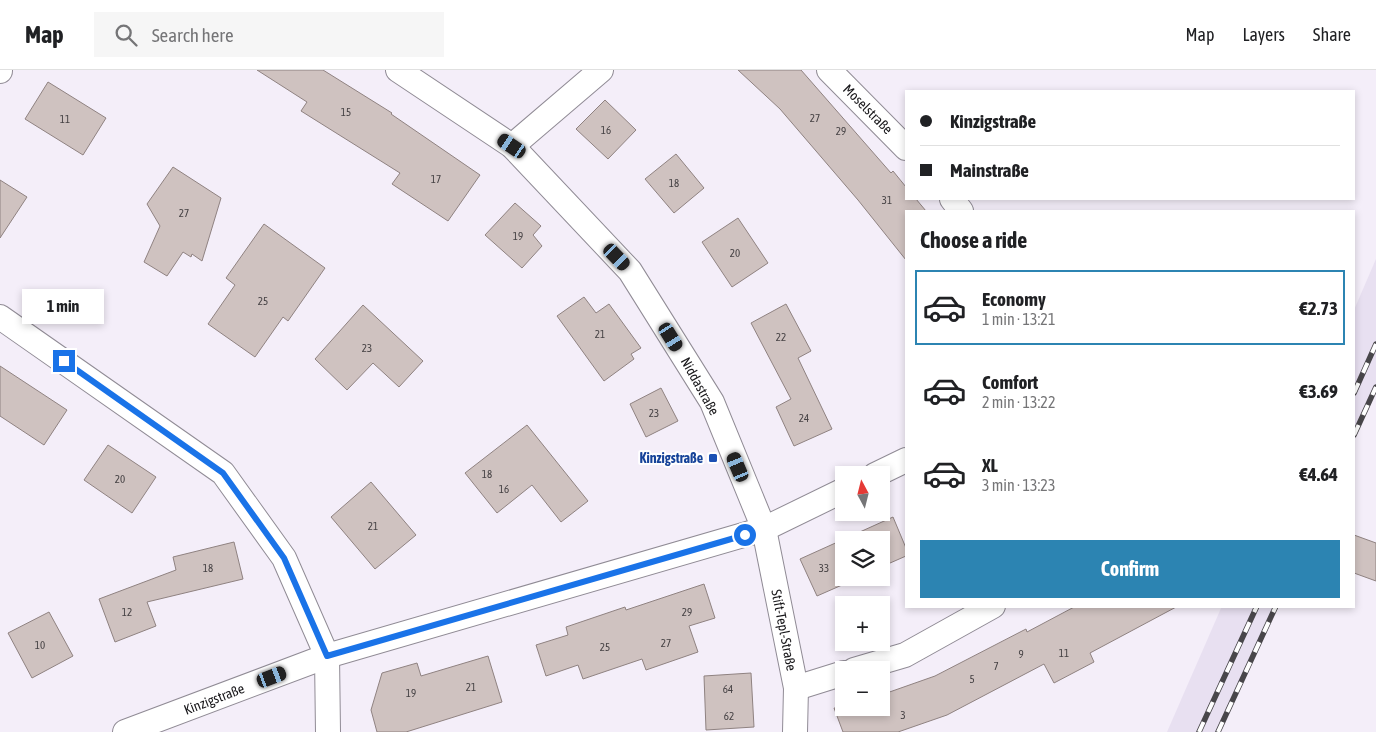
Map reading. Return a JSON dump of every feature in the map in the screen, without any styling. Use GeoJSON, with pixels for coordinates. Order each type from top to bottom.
{"type":"FeatureCollection","features":[{"type":"Feature","properties":{"kind":"street","name":"Niddastraße"},"geometry":{"type":"LineString","coordinates":[[398,70],[512,146],[630,271],[712,402],[764,529]]}},
{"type":"Feature","properties":{"kind":"street"},"geometry":{"type":"LineString","coordinates":[[512,146],[601,70]]}},
{"type":"Feature","properties":{"kind":"street","name":"Moselstraße"},"geometry":{"type":"LineString","coordinates":[[829,70],[905,147]]}},
{"type":"Feature","properties":{"kind":"street"},"geometry":{"type":"LineString","coordinates":[[0,317],[223,473],[284,558],[327,656],[328,732]]}},
{"type":"Feature","properties":{"kind":"street"},"geometry":{"type":"LineString","coordinates":[[890,468],[905,460]]}},
{"type":"Feature","properties":{"kind":"street","name":"Kinzigstraße"},"geometry":{"type":"LineString","coordinates":[[125,732],[327,656],[764,529],[835,494]]}},
{"type":"Feature","properties":{"kind":"street","name":"Stift-Tepl-Straße"},"geometry":{"type":"LineString","coordinates":[[764,529],[796,688],[795,732]]}},
{"type":"Feature","properties":{"kind":"street"},"geometry":{"type":"LineString","coordinates":[[885,661],[905,655],[989,608]]}},
{"type":"Feature","properties":{"kind":"street"},"geometry":{"type":"LineString","coordinates":[[796,688],[835,676]]}},
{"type":"Feature","properties":{"kind":"shaded area"},"geometry":{"type":"Polygon","coordinates":[[[1376,259],[1376,387],[1355,434],[1355,308],[1376,259]]]}},
{"type":"Feature","properties":{"kind":"shaded area"},"geometry":{"type":"Polygon","coordinates":[[[1221,608],[1277,608],[1221,732],[1167,732],[1221,608]]]}},
{"type":"Feature","properties":{"kind":"building"},"geometry":{"type":"Polygon","coordinates":[[[257,70],[323,70],[392,113],[480,175],[448,221],[392,184],[400,173],[301,111],[307,102],[257,70]]]}},
{"type":"Feature","properties":{"kind":"building"},"geometry":{"type":"Polygon","coordinates":[[[738,70],[801,70],[891,173],[893,171],[905,186],[905,200],[917,200],[925,210],[905,210],[905,259],[858,200],[780,109],[738,70]]]}},
{"type":"Feature","properties":{"kind":"building"},"geometry":{"type":"Polygon","coordinates":[[[48,82],[106,118],[83,155],[25,119],[48,82]]]}},
{"type":"Feature","properties":{"kind":"building"},"geometry":{"type":"Polygon","coordinates":[[[605,100],[636,130],[608,159],[576,129],[605,100]]]}},
{"type":"Feature","properties":{"kind":"building"},"geometry":{"type":"Polygon","coordinates":[[[676,154],[704,188],[674,213],[645,179],[676,154]]]}},
{"type":"Feature","properties":{"kind":"building"},"geometry":{"type":"Polygon","coordinates":[[[173,167],[221,198],[202,261],[192,254],[191,257],[183,252],[167,276],[144,262],[160,226],[147,204],[173,167]]]}},
{"type":"Feature","properties":{"kind":"building"},"geometry":{"type":"Polygon","coordinates":[[[0,180],[27,197],[0,238],[0,180]]]}},
{"type":"Feature","properties":{"kind":"building"},"geometry":{"type":"Polygon","coordinates":[[[515,203],[541,226],[533,235],[542,246],[522,268],[485,235],[515,203]]]}},
{"type":"Feature","properties":{"kind":"building"},"geometry":{"type":"Polygon","coordinates":[[[738,218],[768,263],[732,287],[702,242],[738,218]]]}},
{"type":"Feature","properties":{"kind":"building"},"geometry":{"type":"Polygon","coordinates":[[[264,224],[325,268],[288,321],[283,317],[255,357],[208,324],[235,285],[226,278],[264,224]]]}},
{"type":"Feature","properties":{"kind":"building"},"geometry":{"type":"Polygon","coordinates":[[[584,297],[596,313],[609,304],[641,348],[631,354],[634,359],[604,381],[557,316],[584,297]]]}},
{"type":"Feature","properties":{"kind":"building"},"geometry":{"type":"Polygon","coordinates":[[[786,304],[811,351],[798,358],[832,429],[794,446],[776,407],[791,399],[751,323],[786,304]]]}},
{"type":"Feature","properties":{"kind":"building"},"geometry":{"type":"Polygon","coordinates":[[[363,305],[423,361],[399,387],[373,363],[347,390],[315,359],[363,305]]]}},
{"type":"Feature","properties":{"kind":"building"},"geometry":{"type":"Polygon","coordinates":[[[0,366],[67,410],[44,445],[0,416],[0,366]]]}},
{"type":"Feature","properties":{"kind":"building"},"geometry":{"type":"Polygon","coordinates":[[[661,388],[678,421],[646,437],[630,404],[661,388]]]}},
{"type":"Feature","properties":{"kind":"building"},"geometry":{"type":"Polygon","coordinates":[[[527,425],[588,501],[561,522],[532,485],[497,513],[465,473],[527,425]]]}},
{"type":"Feature","properties":{"kind":"building"},"geometry":{"type":"Polygon","coordinates":[[[108,445],[156,477],[132,513],[84,480],[108,445]]]}},
{"type":"Feature","properties":{"kind":"building"},"geometry":{"type":"Polygon","coordinates":[[[371,482],[416,535],[375,569],[331,517],[371,482]]]}},
{"type":"Feature","properties":{"kind":"building"},"geometry":{"type":"Polygon","coordinates":[[[893,517],[905,546],[905,556],[890,563],[890,531],[862,531],[884,521],[890,521],[890,518],[893,517]]]}},
{"type":"Feature","properties":{"kind":"building"},"geometry":{"type":"Polygon","coordinates":[[[1355,535],[1376,543],[1376,581],[1355,573],[1355,535]]]}},
{"type":"Feature","properties":{"kind":"building"},"geometry":{"type":"Polygon","coordinates":[[[234,542],[243,579],[147,602],[156,626],[115,642],[99,599],[176,570],[173,557],[234,542]]]}},
{"type":"Feature","properties":{"kind":"building"},"geometry":{"type":"Polygon","coordinates":[[[835,543],[835,586],[840,586],[817,596],[800,559],[835,543]]]}},
{"type":"Feature","properties":{"kind":"building"},"geometry":{"type":"Polygon","coordinates":[[[704,584],[715,618],[689,626],[698,652],[646,670],[642,659],[583,679],[578,665],[546,676],[536,645],[568,635],[566,627],[625,607],[626,610],[704,584]]]}},
{"type":"Feature","properties":{"kind":"building"},"geometry":{"type":"Polygon","coordinates":[[[1072,608],[1174,608],[1090,653],[1094,662],[1054,683],[1044,664],[947,715],[898,732],[843,732],[837,716],[890,716],[890,692],[935,676],[1026,629],[1027,632],[1072,608]]]}},
{"type":"Feature","properties":{"kind":"building"},"geometry":{"type":"Polygon","coordinates":[[[49,612],[73,656],[32,678],[8,633],[49,612]]]}},
{"type":"Feature","properties":{"kind":"building"},"geometry":{"type":"Polygon","coordinates":[[[488,656],[502,702],[406,732],[377,732],[371,710],[382,673],[417,663],[421,676],[488,656]]]}},
{"type":"Feature","properties":{"kind":"building"},"geometry":{"type":"Polygon","coordinates":[[[751,673],[754,727],[706,730],[704,676],[751,673]]]}},
{"type":"Feature","properties":{"kind":"railway"},"geometry":{"type":"LineString","coordinates":[[1355,391],[1376,344]]}},
{"type":"Feature","properties":{"kind":"railway"},"geometry":{"type":"LineString","coordinates":[[1355,433],[1376,387]]}},
{"type":"Feature","properties":{"kind":"railway"},"geometry":{"type":"LineString","coordinates":[[1199,732],[1256,608]]}},
{"type":"Feature","properties":{"kind":"railway"},"geometry":{"type":"LineString","coordinates":[[1218,732],[1275,608]]}},
{"type":"Feature","properties":{"kind":"place","name":"Kinzigstraße"},"geometry":{"type":"Point","coordinates":[713,458]}},
{"type":"Feature","properties":{"kind":"route"},"geometry":{"type":"LineString","coordinates":[[64,361],[223,473],[284,558],[327,656],[745,535]]}}]}
